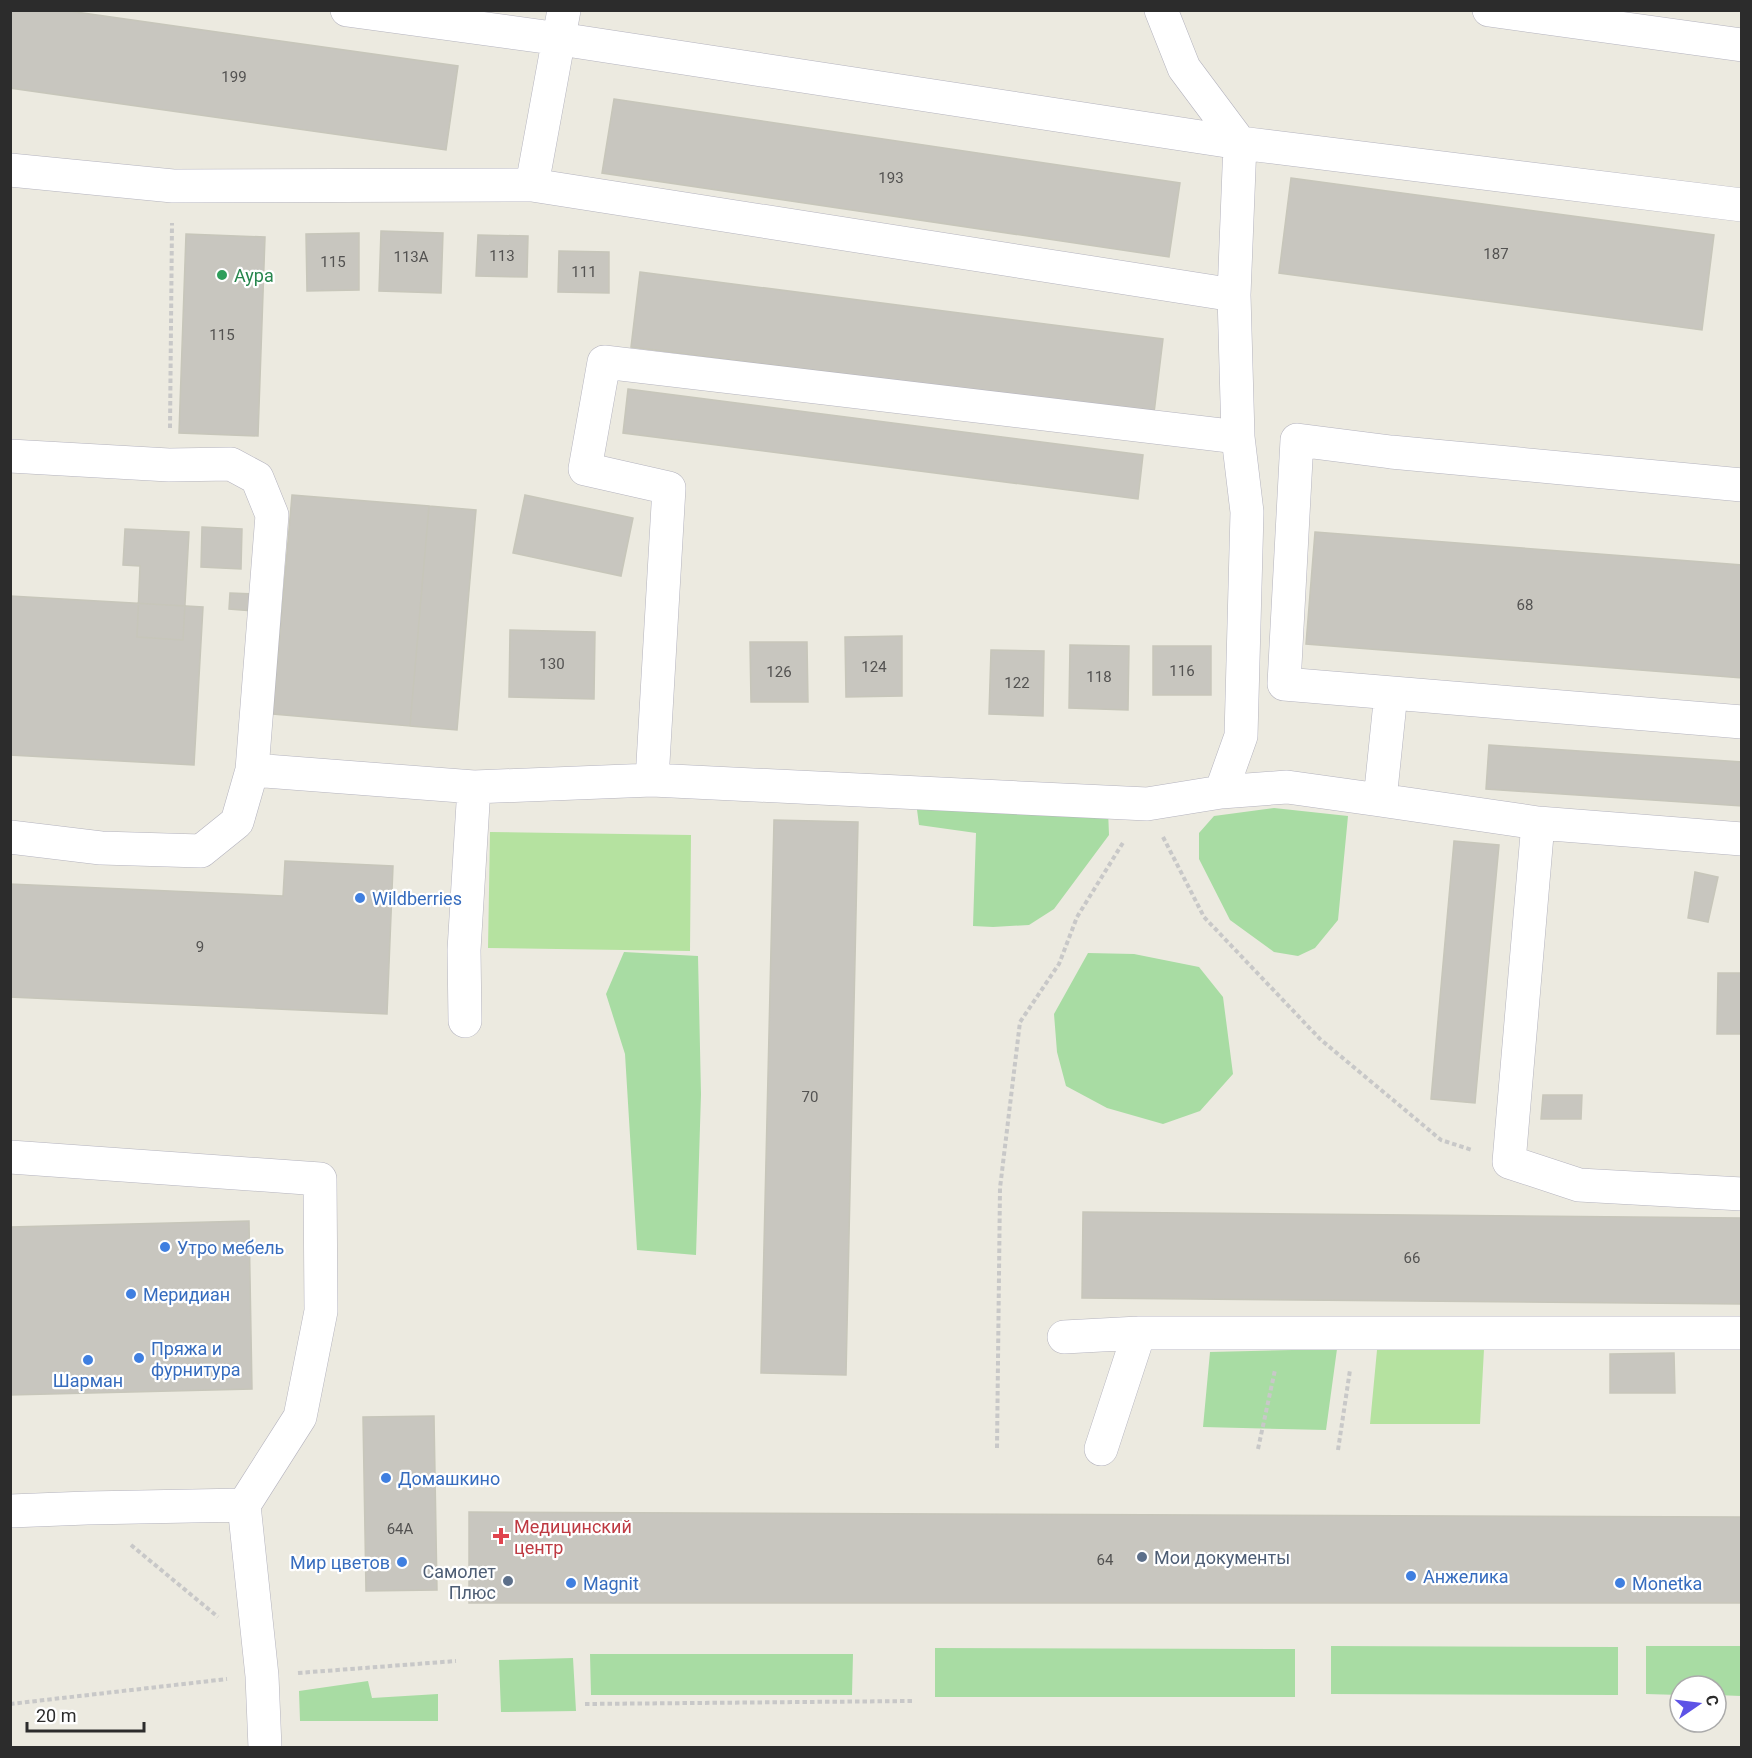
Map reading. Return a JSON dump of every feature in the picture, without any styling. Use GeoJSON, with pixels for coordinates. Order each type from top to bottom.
{"type":"FeatureCollection","features":[{"type":"Feature","properties":{"kind":"lane"},"geometry":{"type":"LineString","coordinates":[[347,10],[562,25],[1240,143],[1742,205]]}},
{"type":"Feature","properties":{"kind":"lane"},"geometry":{"type":"LineString","coordinates":[[1161,10],[1184,68],[1240,143],[1234,295],[1238,436],[1247,512],[1241,736],[1221,792]]}},
{"type":"Feature","properties":{"kind":"lane"},"geometry":{"type":"LineString","coordinates":[[1489,10],[1742,45]]}},
{"type":"Feature","properties":{"kind":"lane"},"geometry":{"type":"LineString","coordinates":[[532,185],[562,25]]}},
{"type":"Feature","properties":{"kind":"lane"},"geometry":{"type":"LineString","coordinates":[[10,170],[172,186],[532,185],[1234,295]]}},
{"type":"Feature","properties":{"kind":"lane"},"geometry":{"type":"LineString","coordinates":[[652,780],[669,488],[585,469],[604,362],[1238,436]]}},
{"type":"Feature","properties":{"kind":"lane"},"geometry":{"type":"LineString","coordinates":[[1742,485],[1391,452],[1297,440],[1284,684],[1742,722]]}},
{"type":"Feature","properties":{"kind":"lane"},"geometry":{"type":"LineString","coordinates":[[10,456],[169,465],[231,464],[257,478],[272,515],[252,770],[237,822],[201,851],[100,848],[10,837]]}},
{"type":"Feature","properties":{"kind":"lane"},"geometry":{"type":"LineString","coordinates":[[1380,800],[1391,693]]}},
{"type":"Feature","properties":{"kind":"lane"},"geometry":{"type":"LineString","coordinates":[[252,770],[474,787],[652,780],[1146,804],[1221,792],[1287,787],[1538,823],[1742,839]]}},
{"type":"Feature","properties":{"kind":"lane"},"geometry":{"type":"LineString","coordinates":[[465,1021],[465,950],[474,787]]}},
{"type":"Feature","properties":{"kind":"lane"},"geometry":{"type":"LineString","coordinates":[[1538,823],[1509,1162],[1579,1185],[1742,1194]]}},
{"type":"Feature","properties":{"kind":"lane"},"geometry":{"type":"LineString","coordinates":[[10,1157],[320,1179],[321,1311],[300,1417],[244,1506],[262,1676],[265,1748]]}},
{"type":"Feature","properties":{"kind":"lane"},"geometry":{"type":"LineString","coordinates":[[1064,1336],[1282,1333],[1742,1333]]}},
{"type":"Feature","properties":{"kind":"lane"},"geometry":{"type":"LineString","coordinates":[[1101,1449],[1139,1334]]}},
{"type":"Feature","properties":{"kind":"lane"},"geometry":{"type":"LineString","coordinates":[[10,1511],[244,1506]]}},
{"type":"Feature","properties":{"kind":"path"},"geometry":{"type":"LineString","coordinates":[[169,465],[172,186]]}},
{"type":"Feature","properties":{"kind":"path"},"geometry":{"type":"LineString","coordinates":[[1146,804],[1204,918],[1320,1039],[1441,1140],[1509,1162]]}},
{"type":"Feature","properties":{"kind":"path"},"geometry":{"type":"LineString","coordinates":[[997,1448],[1000,1188],[1020,1022],[1059,964],[1077,917],[1146,804]]}},
{"type":"Feature","properties":{"kind":"path"},"geometry":{"type":"LineString","coordinates":[[1258,1449],[1282,1333]]}},
{"type":"Feature","properties":{"kind":"path"},"geometry":{"type":"LineString","coordinates":[[1338,1450],[1356,1333]]}},
{"type":"Feature","properties":{"kind":"path"},"geometry":{"type":"LineString","coordinates":[[87,1508],[258,1651]]}},
{"type":"Feature","properties":{"kind":"path"},"geometry":{"type":"LineString","coordinates":[[585,1704],[913,1701]]}},
{"type":"Feature","properties":{"kind":"green space"},"geometry":{"type":"Polygon","coordinates":[[[916,802],[1108,810],[1109,835],[1054,909],[1029,925],[973,926],[976,833],[919,825],[916,802]]]}},
{"type":"Feature","properties":{"kind":"green space"},"geometry":{"type":"Polygon","coordinates":[[[1274,808],[1348,816],[1338,920],[1315,948],[1298,956],[1274,952],[1230,920],[1199,859],[1199,833],[1214,816],[1274,808]]]}},
{"type":"Feature","properties":{"kind":"green space"},"geometry":{"type":"Polygon","coordinates":[[[490,832],[691,835],[690,951],[488,948],[490,832]]]}},
{"type":"Feature","properties":{"kind":"green space"},"geometry":{"type":"Polygon","coordinates":[[[624,952],[698,956],[701,1094],[696,1255],[637,1250],[625,1054],[606,994],[624,952]]]}},
{"type":"Feature","properties":{"kind":"green space"},"geometry":{"type":"Polygon","coordinates":[[[1088,953],[1134,954],[1199,967],[1223,997],[1233,1074],[1200,1111],[1163,1124],[1107,1108],[1066,1086],[1057,1052],[1054,1014],[1088,953]]]}},
{"type":"Feature","properties":{"kind":"green space"},"geometry":{"type":"Polygon","coordinates":[[[1337,1349],[1326,1430],[1203,1427],[1210,1352],[1337,1349]]]}},
{"type":"Feature","properties":{"kind":"green space"},"geometry":{"type":"Polygon","coordinates":[[[1484,1349],[1480,1424],[1370,1424],[1377,1350],[1484,1349]]]}},
{"type":"Feature","properties":{"kind":"green space"},"geometry":{"type":"Polygon","coordinates":[[[1331,1646],[1618,1647],[1618,1695],[1331,1694],[1331,1646]]]}},
{"type":"Feature","properties":{"kind":"green space"},"geometry":{"type":"Polygon","coordinates":[[[1646,1646],[1741,1646],[1741,1696],[1728,1695],[1728,1674],[1668,1674],[1668,1695],[1646,1694],[1646,1646]]]}},
{"type":"Feature","properties":{"kind":"green space"},"geometry":{"type":"Polygon","coordinates":[[[935,1648],[1295,1649],[1295,1697],[935,1697],[935,1648]]]}},
{"type":"Feature","properties":{"kind":"green space"},"geometry":{"type":"Polygon","coordinates":[[[590,1654],[853,1654],[852,1695],[591,1695],[590,1654]]]}},
{"type":"Feature","properties":{"kind":"green space"},"geometry":{"type":"Polygon","coordinates":[[[573,1658],[576,1711],[501,1712],[499,1660],[573,1658]]]}},
{"type":"Feature","properties":{"kind":"green space"},"geometry":{"type":"Polygon","coordinates":[[[368,1681],[372,1698],[438,1694],[438,1721],[300,1721],[299,1691],[368,1681]]]}},
{"type":"Feature","properties":{"kind":"building"},"geometry":{"type":"Polygon","coordinates":[[[10,10],[62,10],[458,66],[446,150],[10,88],[10,10]]]}},
{"type":"Feature","properties":{"kind":"building"},"geometry":{"type":"Polygon","coordinates":[[[614,99],[1180,183],[1169,257],[602,173],[614,99]]]}},
{"type":"Feature","properties":{"kind":"building"},"geometry":{"type":"Polygon","coordinates":[[[1291,178],[1714,235],[1702,330],[1279,273],[1291,178]]]}},
{"type":"Feature","properties":{"kind":"building"},"geometry":{"type":"Polygon","coordinates":[[[381,231],[443,233],[441,293],[379,291],[381,231]]]}},
{"type":"Feature","properties":{"kind":"building"},"geometry":{"type":"Polygon","coordinates":[[[359,233],[359,290],[307,291],[306,234],[359,233]]]}},
{"type":"Feature","properties":{"kind":"building"},"geometry":{"type":"Polygon","coordinates":[[[186,234],[265,237],[258,436],[179,433],[186,234]]]}},
{"type":"Feature","properties":{"kind":"building"},"geometry":{"type":"Polygon","coordinates":[[[478,235],[528,236],[527,277],[476,276],[478,235]]]}},
{"type":"Feature","properties":{"kind":"building"},"geometry":{"type":"Polygon","coordinates":[[[559,251],[609,252],[609,293],[558,292],[559,251]]]}},
{"type":"Feature","properties":{"kind":"building"},"geometry":{"type":"Polygon","coordinates":[[[640,272],[1163,339],[1154,413],[631,347],[640,272]]]}},
{"type":"Feature","properties":{"kind":"building"},"geometry":{"type":"Polygon","coordinates":[[[628,389],[1143,455],[1138,499],[623,433],[628,389]]]}},
{"type":"Feature","properties":{"kind":"building"},"geometry":{"type":"Polygon","coordinates":[[[292,495],[429,506],[410,726],[273,714],[292,495]]]}},
{"type":"Feature","properties":{"kind":"building"},"geometry":{"type":"Polygon","coordinates":[[[525,495],[633,518],[621,576],[513,553],[525,495]]]}},
{"type":"Feature","properties":{"kind":"building"},"geometry":{"type":"Polygon","coordinates":[[[429,506],[476,510],[457,730],[410,726],[429,506]]]}},
{"type":"Feature","properties":{"kind":"building"},"geometry":{"type":"Polygon","coordinates":[[[202,527],[242,529],[241,569],[201,567],[202,527]]]}},
{"type":"Feature","properties":{"kind":"building"},"geometry":{"type":"Polygon","coordinates":[[[125,529],[189,532],[183,640],[137,637],[140,566],[123,565],[125,529]]]}},
{"type":"Feature","properties":{"kind":"building"},"geometry":{"type":"Polygon","coordinates":[[[1315,532],[1742,565],[1742,678],[1306,644],[1315,532]]]}},
{"type":"Feature","properties":{"kind":"building"},"geometry":{"type":"Polygon","coordinates":[[[230,593],[254,594],[253,611],[229,609],[230,593]]]}},
{"type":"Feature","properties":{"kind":"building"},"geometry":{"type":"Polygon","coordinates":[[[10,596],[203,607],[194,765],[10,755],[10,596]]]}},
{"type":"Feature","properties":{"kind":"building"},"geometry":{"type":"Polygon","coordinates":[[[510,630],[595,632],[594,699],[509,697],[510,630]]]}},
{"type":"Feature","properties":{"kind":"building"},"geometry":{"type":"Polygon","coordinates":[[[902,636],[902,696],[846,697],[845,637],[902,636]]]}},
{"type":"Feature","properties":{"kind":"building"},"geometry":{"type":"Polygon","coordinates":[[[750,642],[807,642],[808,702],[751,702],[750,642]]]}},
{"type":"Feature","properties":{"kind":"building"},"geometry":{"type":"Polygon","coordinates":[[[1070,645],[1129,646],[1128,710],[1069,708],[1070,645]]]}},
{"type":"Feature","properties":{"kind":"building"},"geometry":{"type":"Polygon","coordinates":[[[1153,646],[1211,646],[1211,695],[1153,695],[1153,646]]]}},
{"type":"Feature","properties":{"kind":"building"},"geometry":{"type":"Polygon","coordinates":[[[991,650],[1044,651],[1043,716],[989,714],[991,650]]]}},
{"type":"Feature","properties":{"kind":"building"},"geometry":{"type":"Polygon","coordinates":[[[1489,745],[1742,762],[1742,806],[1486,789],[1489,745]]]}},
{"type":"Feature","properties":{"kind":"building"},"geometry":{"type":"Polygon","coordinates":[[[774,820],[858,822],[846,1375],[761,1373],[774,820]]]}},
{"type":"Feature","properties":{"kind":"building"},"geometry":{"type":"Polygon","coordinates":[[[1454,841],[1499,845],[1475,1103],[1431,1099],[1454,841]]]}},
{"type":"Feature","properties":{"kind":"building"},"geometry":{"type":"Polygon","coordinates":[[[285,861],[393,866],[387,1014],[10,997],[10,884],[283,896],[285,861]]]}},
{"type":"Feature","properties":{"kind":"building"},"geometry":{"type":"Polygon","coordinates":[[[1695,872],[1718,877],[1708,922],[1688,918],[1695,872]]]}},
{"type":"Feature","properties":{"kind":"building"},"geometry":{"type":"Polygon","coordinates":[[[1718,973],[1742,973],[1742,1034],[1717,1034],[1718,973]]]}},
{"type":"Feature","properties":{"kind":"building"},"geometry":{"type":"Polygon","coordinates":[[[1543,1095],[1582,1095],[1581,1119],[1541,1119],[1543,1095]]]}},
{"type":"Feature","properties":{"kind":"building"},"geometry":{"type":"Polygon","coordinates":[[[1083,1212],[1742,1218],[1742,1304],[1082,1298],[1083,1212]]]}},
{"type":"Feature","properties":{"kind":"building","name":"Меридиан"},"geometry":{"type":"Polygon","coordinates":[[[249,1221],[252,1389],[10,1395],[10,1227],[249,1221]]]}},
{"type":"Feature","properties":{"kind":"building"},"geometry":{"type":"Polygon","coordinates":[[[1674,1353],[1675,1393],[1610,1393],[1610,1354],[1674,1353]]]}},
{"type":"Feature","properties":{"kind":"building"},"geometry":{"type":"Polygon","coordinates":[[[434,1416],[437,1590],[366,1591],[363,1417],[434,1416]]]}},
{"type":"Feature","properties":{"kind":"building"},"geometry":{"type":"Polygon","coordinates":[[[469,1512],[1742,1517],[1742,1603],[469,1603],[469,1512]]]}},
{"type":"Feature","properties":{"kind":"place","name":"Аура"},"geometry":{"type":"Point","coordinates":[222,275]}},
{"type":"Feature","properties":{"kind":"place","name":"Wildberries"},"geometry":{"type":"Point","coordinates":[360,898]}},
{"type":"Feature","properties":{"kind":"place","name":"Утро мебель"},"geometry":{"type":"Point","coordinates":[165,1247]}},
{"type":"Feature","properties":{"kind":"place","name":"Меридиан"},"geometry":{"type":"Point","coordinates":[131,1294]}},
{"type":"Feature","properties":{"kind":"place","name":"Пряжа и фурнитура"},"geometry":{"type":"Point","coordinates":[139,1358]}},
{"type":"Feature","properties":{"kind":"place","name":"Шарман"},"geometry":{"type":"Point","coordinates":[88,1360]}},
{"type":"Feature","properties":{"kind":"place","name":"Домашкино"},"geometry":{"type":"Point","coordinates":[386,1478]}},
{"type":"Feature","properties":{"kind":"place","name":"Медицинский центр"},"geometry":{"type":"Point","coordinates":[501,1536]}},
{"type":"Feature","properties":{"kind":"place","name":"Мои документы"},"geometry":{"type":"Point","coordinates":[1142,1557]}},
{"type":"Feature","properties":{"kind":"place","name":"Мир цветов"},"geometry":{"type":"Point","coordinates":[402,1562]}},
{"type":"Feature","properties":{"kind":"place","name":"Анжелика"},"geometry":{"type":"Point","coordinates":[1411,1576]}},
{"type":"Feature","properties":{"kind":"place","name":"Самолет Плюс"},"geometry":{"type":"Point","coordinates":[508,1581]}},
{"type":"Feature","properties":{"kind":"place","name":"Magnit"},"geometry":{"type":"Point","coordinates":[571,1583]}},
{"type":"Feature","properties":{"kind":"place","name":"Monetka"},"geometry":{"type":"Point","coordinates":[1620,1583]}}]}
